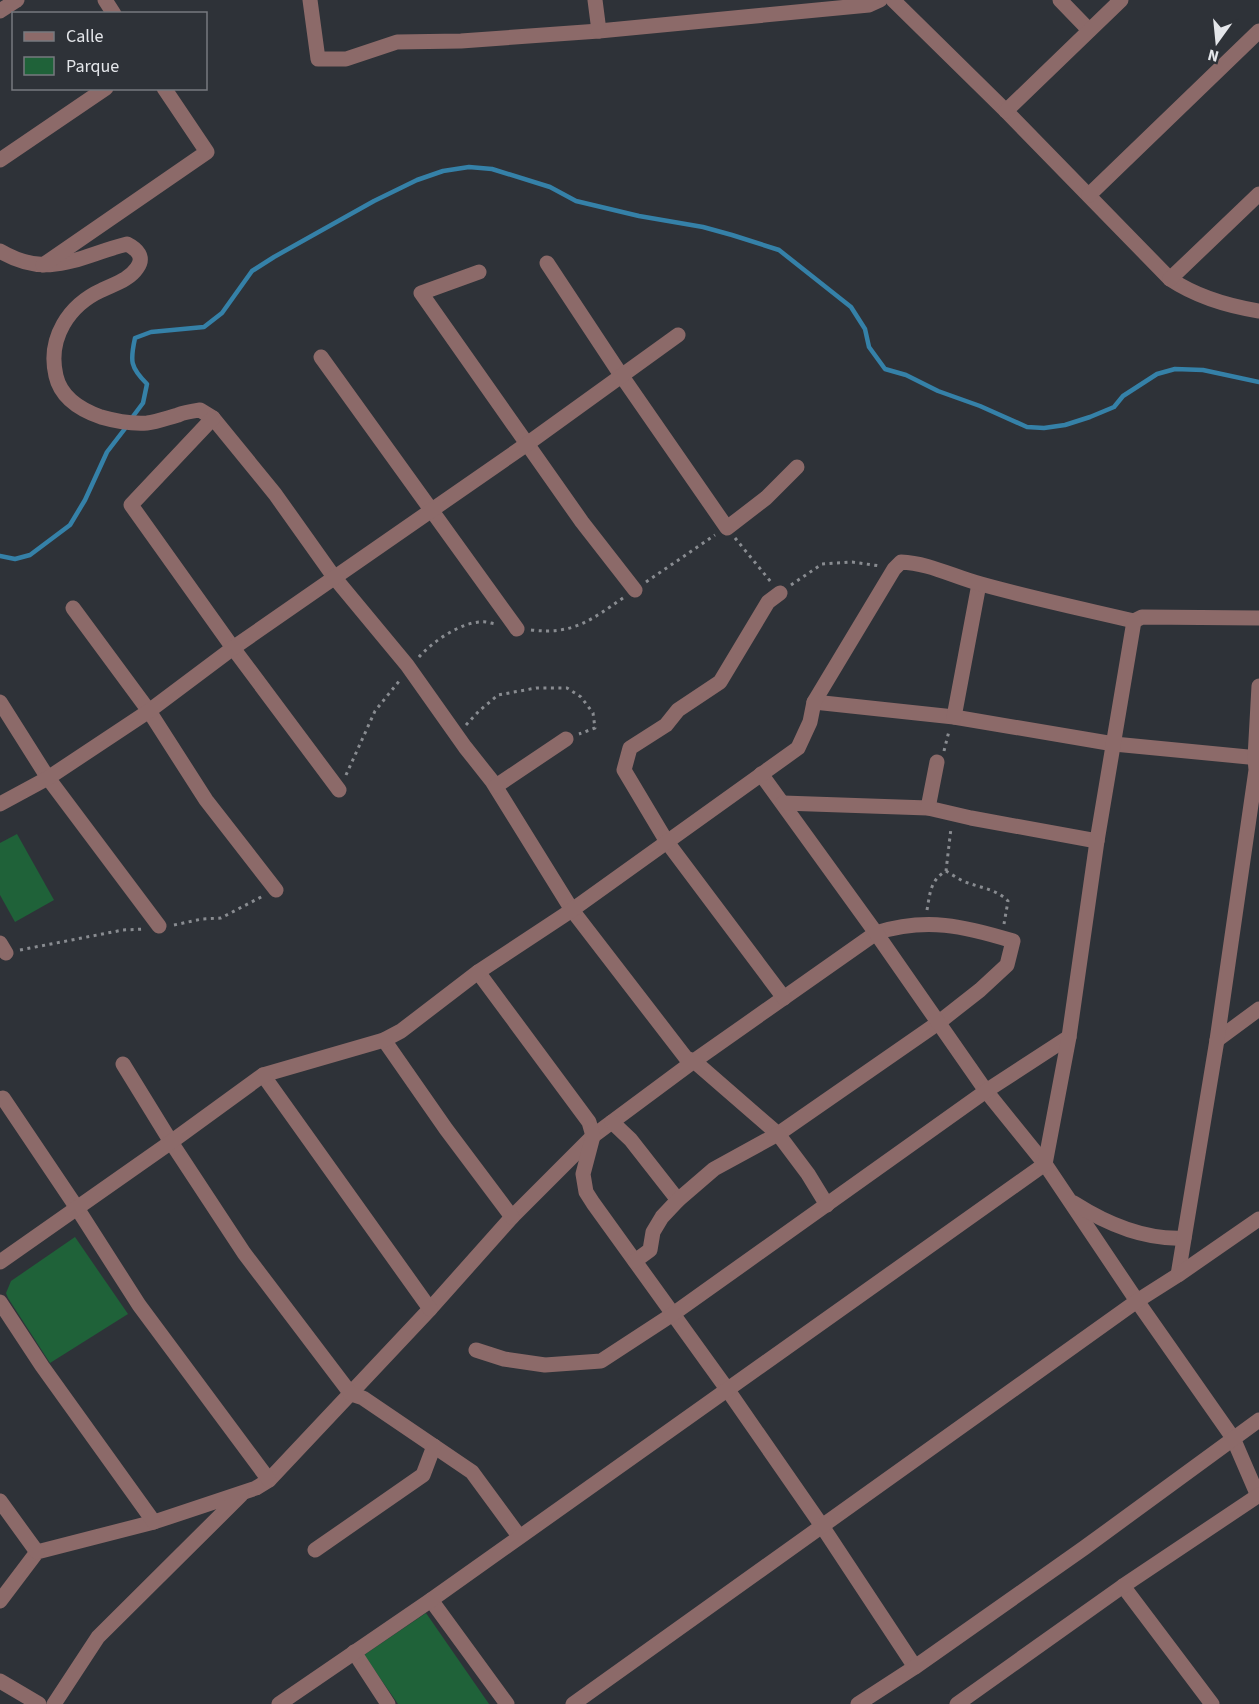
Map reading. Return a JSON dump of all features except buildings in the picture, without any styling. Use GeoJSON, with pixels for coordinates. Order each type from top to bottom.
{"type":"FeatureCollection","features":[{"type":"Feature","properties":{"kind":"street"},"geometry":{"type":"LineString","coordinates":[[0,11],[16,0]]}},
{"type":"Feature","properties":{"kind":"street"},"geometry":{"type":"LineString","coordinates":[[310,0],[318,60],[346,60],[397,42],[461,41],[599,31],[869,5],[880,0]]}},
{"type":"Feature","properties":{"kind":"street"},"geometry":{"type":"LineString","coordinates":[[595,0],[599,31]]}},
{"type":"Feature","properties":{"kind":"street"},"geometry":{"type":"LineString","coordinates":[[893,0],[1006,111],[1170,279],[1185,289],[1232,306],[1259,310]]}},
{"type":"Feature","properties":{"kind":"street"},"geometry":{"type":"LineString","coordinates":[[1060,0],[1089,30]]}},
{"type":"Feature","properties":{"kind":"street"},"geometry":{"type":"LineString","coordinates":[[1006,111],[1121,0]]}},
{"type":"Feature","properties":{"kind":"street"},"geometry":{"type":"LineString","coordinates":[[1089,195],[1259,31]]}},
{"type":"Feature","properties":{"kind":"street"},"geometry":{"type":"LineString","coordinates":[[0,160],[103,90]]}},
{"type":"Feature","properties":{"kind":"street"},"geometry":{"type":"LineString","coordinates":[[43,265],[207,152],[165,90]]}},
{"type":"Feature","properties":{"kind":"street"},"geometry":{"type":"LineString","coordinates":[[1170,279],[1259,194]]}},
{"type":"Feature","properties":{"kind":"street"},"geometry":{"type":"LineString","coordinates":[[0,251],[15,259],[43,265],[66,264],[126,244],[135,248],[140,260],[132,274],[116,285],[90,296],[73,310],[62,326],[56,346],[54,368],[61,389],[71,401],[86,410],[103,417],[132,423],[148,423],[200,410],[213,418],[275,494],[334,577],[407,665],[456,735],[496,786],[572,910],[686,1058],[694,1061],[777,1134],[808,1174],[826,1205]]}},
{"type":"Feature","properties":{"kind":"street"},"geometry":{"type":"LineString","coordinates":[[547,263],[727,528],[766,498],[796,467]]}},
{"type":"Feature","properties":{"kind":"street"},"geometry":{"type":"LineString","coordinates":[[479,272],[421,292],[582,522],[635,590]]}},
{"type":"Feature","properties":{"kind":"street"},"geometry":{"type":"LineString","coordinates":[[0,804],[48,778],[149,711],[232,648],[527,444],[678,334]]}},
{"type":"Feature","properties":{"kind":"street"},"geometry":{"type":"LineString","coordinates":[[321,357],[518,629]]}},
{"type":"Feature","properties":{"kind":"street"},"geometry":{"type":"LineString","coordinates":[[213,418],[131,505],[232,648],[339,790]]}},
{"type":"Feature","properties":{"kind":"street"},"geometry":{"type":"LineString","coordinates":[[0,1262],[264,1075],[384,1040],[401,1031],[478,972],[572,910],[798,748],[810,722],[814,702],[894,569],[901,562],[910,562],[979,584],[1134,621],[1142,617],[1259,618]]}},
{"type":"Feature","properties":{"kind":"street"},"geometry":{"type":"LineString","coordinates":[[954,717],[979,584]]}},
{"type":"Feature","properties":{"kind":"street"},"geometry":{"type":"LineString","coordinates":[[780,592],[768,602],[720,682],[678,710],[666,725],[630,748],[624,770],[667,842],[784,998]]}},
{"type":"Feature","properties":{"kind":"street"},"geometry":{"type":"LineString","coordinates":[[73,608],[149,711],[206,800],[276,890]]}},
{"type":"Feature","properties":{"kind":"street"},"geometry":{"type":"LineString","coordinates":[[279,1704],[432,1600],[1045,1164],[1069,1037],[1097,841],[1134,621]]}},
{"type":"Feature","properties":{"kind":"street"},"geometry":{"type":"LineString","coordinates":[[1178,1275],[1217,1040],[1256,770],[1259,686]]}},
{"type":"Feature","properties":{"kind":"street"},"geometry":{"type":"LineString","coordinates":[[0,702],[48,778],[159,926]]}},
{"type":"Feature","properties":{"kind":"street"},"geometry":{"type":"LineString","coordinates":[[814,702],[954,717],[1113,744],[1257,758]]}},
{"type":"Feature","properties":{"kind":"street"},"geometry":{"type":"LineString","coordinates":[[496,786],[566,739]]}},
{"type":"Feature","properties":{"kind":"street"},"geometry":{"type":"LineString","coordinates":[[928,808],[937,762]]}},
{"type":"Feature","properties":{"kind":"street"},"geometry":{"type":"LineString","coordinates":[[761,774],[986,1091],[1045,1164],[1233,1438],[1259,1496],[1123,1586],[957,1704]]}},
{"type":"Feature","properties":{"kind":"street"},"geometry":{"type":"LineString","coordinates":[[783,803],[928,808],[1097,841]]}},
{"type":"Feature","properties":{"kind":"street"},"geometry":{"type":"LineString","coordinates":[[0,1601],[37,1552],[154,1522],[256,1488],[269,1480],[430,1309],[512,1217],[593,1136],[694,1061],[876,933],[891,928],[924,924],[971,928],[1013,941],[1007,965],[938,1023],[777,1134],[714,1169],[662,1217],[654,1232],[650,1250],[635,1261]]}},
{"type":"Feature","properties":{"kind":"street"},"geometry":{"type":"LineString","coordinates":[[478,972],[589,1122],[593,1136],[583,1174],[586,1192],[822,1526],[915,1667]]}},
{"type":"Feature","properties":{"kind":"street"},"geometry":{"type":"LineString","coordinates":[[1217,1040],[1259,1009]]}},
{"type":"Feature","properties":{"kind":"street"},"geometry":{"type":"LineString","coordinates":[[476,1350],[504,1359],[545,1365],[601,1361],[673,1314],[986,1091],[1069,1037]]}},
{"type":"Feature","properties":{"kind":"street"},"geometry":{"type":"LineString","coordinates":[[384,1040],[446,1129],[512,1217]]}},
{"type":"Feature","properties":{"kind":"street"},"geometry":{"type":"LineString","coordinates":[[123,1064],[171,1143],[244,1253],[351,1394],[363,1398],[472,1472],[519,1536]]}},
{"type":"Feature","properties":{"kind":"street"},"geometry":{"type":"LineString","coordinates":[[264,1075],[430,1309]]}},
{"type":"Feature","properties":{"kind":"street"},"geometry":{"type":"LineString","coordinates":[[3,1098],[139,1305],[269,1480]]}},
{"type":"Feature","properties":{"kind":"street"},"geometry":{"type":"LineString","coordinates":[[612,1122],[631,1140],[678,1200]]}},
{"type":"Feature","properties":{"kind":"street"},"geometry":{"type":"LineString","coordinates":[[1069,1200],[1089,1213],[1138,1233],[1168,1239],[1184,1238]]}},
{"type":"Feature","properties":{"kind":"street"},"geometry":{"type":"LineString","coordinates":[[573,1704],[1137,1301],[1259,1219]]}},
{"type":"Feature","properties":{"kind":"street"},"geometry":{"type":"LineString","coordinates":[[0,1302],[42,1366],[154,1522]]}},
{"type":"Feature","properties":{"kind":"street"},"geometry":{"type":"LineString","coordinates":[[858,1704],[915,1667],[1084,1548],[1259,1420]]}},
{"type":"Feature","properties":{"kind":"street"},"geometry":{"type":"LineString","coordinates":[[315,1550],[423,1475],[434,1446]]}},
{"type":"Feature","properties":{"kind":"street"},"geometry":{"type":"LineString","coordinates":[[54,1704],[98,1637],[245,1491]]}},
{"type":"Feature","properties":{"kind":"street"},"geometry":{"type":"LineString","coordinates":[[0,1501],[37,1552]]}},
{"type":"Feature","properties":{"kind":"street"},"geometry":{"type":"LineString","coordinates":[[1123,1586],[1212,1704]]}},
{"type":"Feature","properties":{"kind":"street"},"geometry":{"type":"LineString","coordinates":[[432,1600],[507,1704]]}},
{"type":"Feature","properties":{"kind":"street"},"geometry":{"type":"LineString","coordinates":[[354,1652],[388,1704]]}},
{"type":"Feature","properties":{"kind":"street"},"geometry":{"type":"LineString","coordinates":[[0,1681],[39,1704]]}},
{"type":"Feature","properties":{"kind":"path"},"geometry":{"type":"LineString","coordinates":[[727,528],[780,592],[822,564],[852,562],[894,569]]}},
{"type":"Feature","properties":{"kind":"path"},"geometry":{"type":"LineString","coordinates":[[456,735],[498,695],[536,688],[567,688],[581,697],[593,713],[595,728]]}},
{"type":"Feature","properties":{"kind":"path"},"geometry":{"type":"LineString","coordinates":[[937,762],[943,756],[954,717]]}},
{"type":"Feature","properties":{"kind":"path"},"geometry":{"type":"LineString","coordinates":[[946,871],[953,814]]}},
{"type":"Feature","properties":{"kind":"path"},"geometry":{"type":"LineString","coordinates":[[924,924],[932,885],[938,876],[946,871]]}},
{"type":"Feature","properties":{"kind":"path"},"geometry":{"type":"LineString","coordinates":[[946,871],[963,881],[1003,895],[1008,901],[1002,938]]}},
{"type":"Feature","properties":{"kind":"green space"},"geometry":{"type":"Polygon","coordinates":[[[17,834],[54,900],[15,922],[0,895],[0,843],[17,834]]]}},
{"type":"Feature","properties":{"kind":"green space"},"geometry":{"type":"Polygon","coordinates":[[[75,1237],[128,1314],[50,1363],[6,1293],[11,1281],[75,1237]]]}},
{"type":"Feature","properties":{"kind":"green space"},"geometry":{"type":"Polygon","coordinates":[[[426,1613],[489,1704],[398,1704],[364,1655],[426,1613]]]}},
{"type":"Feature","properties":{"kind":"waterway"},"geometry":{"type":"LineString","coordinates":[[131,419],[143,403],[147,384],[134,368],[132,352],[135,338],[151,332],[204,327],[222,313],[252,271],[274,257],[374,201],[417,180],[443,171],[469,167],[492,169],[550,187],[576,201],[639,216],[703,227],[779,250],[851,307],[865,329],[869,347],[885,369],[906,375],[938,391],[980,406],[1027,427],[1044,428],[1065,425],[1090,417],[1114,407],[1123,396],[1157,374],[1175,369],[1203,370],[1259,382]]}},
{"type":"Feature","properties":{"kind":"waterway"},"geometry":{"type":"LineString","coordinates":[[0,556],[15,559],[30,555],[70,525],[85,500],[107,452],[127,426]]}}]}
